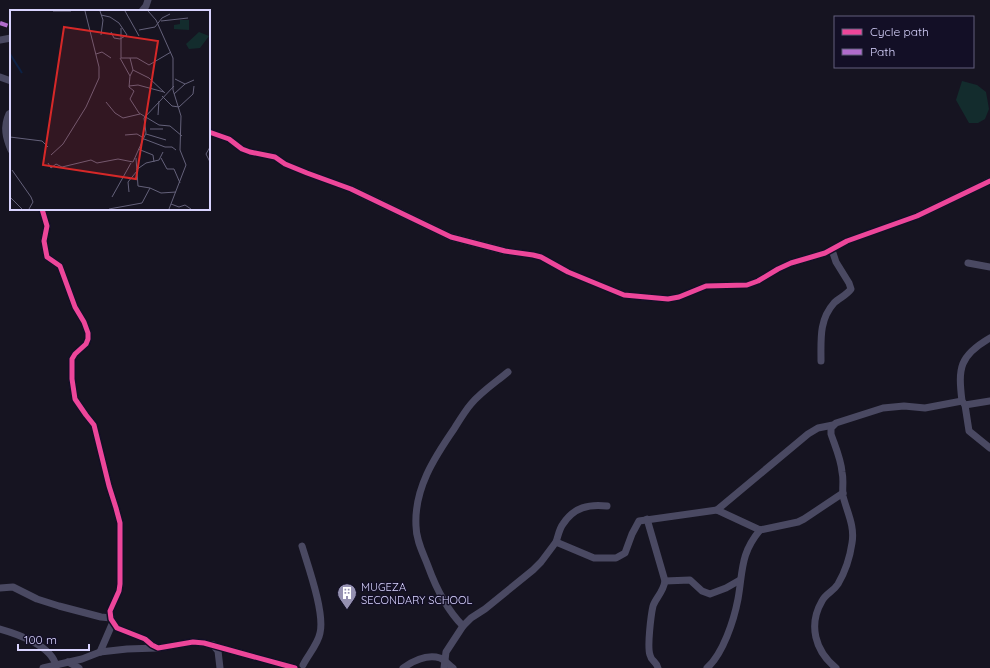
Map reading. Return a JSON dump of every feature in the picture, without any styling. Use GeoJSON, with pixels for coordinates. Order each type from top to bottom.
{"type":"FeatureCollection","features":[{"type":"Feature","properties":{"kind":"street"},"geometry":{"type":"LineString","coordinates":[[143,10],[148,0]]}},
{"type":"Feature","properties":{"kind":"street"},"geometry":{"type":"LineString","coordinates":[[0,40],[10,38]]}},
{"type":"Feature","properties":{"kind":"street"},"geometry":{"type":"LineString","coordinates":[[0,77],[10,81]]}},
{"type":"Feature","properties":{"kind":"street"},"geometry":{"type":"LineString","coordinates":[[10,113],[8,114],[5,130],[10,147]]}},
{"type":"Feature","properties":{"kind":"street"},"geometry":{"type":"LineString","coordinates":[[210,132],[229,139],[242,149],[275,157],[285,164],[307,174],[351,189],[451,237],[505,251],[541,257],[568,272],[624,294],[668,299],[706,286],[747,285],[758,281],[778,268],[832,250],[847,241],[917,216],[990,181]]}},
{"type":"Feature","properties":{"kind":"street"},"geometry":{"type":"LineString","coordinates":[[42,210],[47,226],[44,249],[47,257],[60,266],[75,307],[84,322],[88,333],[86,344],[75,354],[72,359],[72,379],[75,399],[94,425],[120,523],[120,584],[119,591],[110,611],[112,620],[117,628],[122,632],[145,639],[152,646],[158,648]]}},
{"type":"Feature","properties":{"kind":"street"},"geometry":{"type":"LineString","coordinates":[[821,360],[822,324],[825,316],[836,301],[850,289],[849,283],[836,262],[832,250]]}},
{"type":"Feature","properties":{"kind":"street"},"geometry":{"type":"LineString","coordinates":[[968,263],[990,267]]}},
{"type":"Feature","properties":{"kind":"street"},"geometry":{"type":"LineString","coordinates":[[990,338],[971,352],[961,365],[960,373],[963,403],[969,431],[990,448]]}},
{"type":"Feature","properties":{"kind":"street"},"geometry":{"type":"LineString","coordinates":[[463,626],[448,609],[432,576],[418,538],[416,512],[422,483],[428,468],[439,450],[471,404],[508,372]]}},
{"type":"Feature","properties":{"kind":"street"},"geometry":{"type":"LineString","coordinates":[[717,510],[808,434],[818,428],[833,425],[883,408],[904,406],[924,408],[990,401]]}},
{"type":"Feature","properties":{"kind":"street"},"geometry":{"type":"LineString","coordinates":[[833,425],[831,434],[841,466],[843,492],[852,523],[852,543],[842,575],[833,591],[822,600],[816,616],[814,633],[822,654],[836,668]]}},
{"type":"Feature","properties":{"kind":"street"},"geometry":{"type":"LineString","coordinates":[[556,542],[594,558],[616,558],[625,553],[639,520],[717,510],[760,530],[798,522],[843,492]]}},
{"type":"Feature","properties":{"kind":"street"},"geometry":{"type":"LineString","coordinates":[[444,665],[448,648],[463,626],[541,562],[556,542],[562,525],[569,517],[576,511],[593,504],[607,506]]}},
{"type":"Feature","properties":{"kind":"street"},"geometry":{"type":"LineString","coordinates":[[647,519],[665,581],[662,591],[653,606],[650,624],[649,654],[658,668]]}},
{"type":"Feature","properties":{"kind":"street"},"geometry":{"type":"LineString","coordinates":[[707,668],[717,658],[724,642],[735,612],[745,555],[755,536],[760,530]]}},
{"type":"Feature","properties":{"kind":"street"},"geometry":{"type":"LineString","coordinates":[[302,546],[314,585],[322,628],[320,635],[303,665]]}},
{"type":"Feature","properties":{"kind":"street"},"geometry":{"type":"LineString","coordinates":[[665,581],[690,580],[702,590],[710,594],[726,588],[740,580]]}},
{"type":"Feature","properties":{"kind":"street"},"geometry":{"type":"LineString","coordinates":[[0,588],[13,587],[59,606],[112,620]]}},
{"type":"Feature","properties":{"kind":"street"},"geometry":{"type":"LineString","coordinates":[[100,652],[112,620]]}},
{"type":"Feature","properties":{"kind":"street"},"geometry":{"type":"LineString","coordinates":[[0,629],[11,632],[43,648],[53,656],[49,667]]}},
{"type":"Feature","properties":{"kind":"street"},"geometry":{"type":"LineString","coordinates":[[49,667],[89,657],[100,652],[158,648],[193,642],[213,645],[295,668]]}},
{"type":"Feature","properties":{"kind":"street"},"geometry":{"type":"LineString","coordinates":[[213,645],[218,651],[220,668]]}},
{"type":"Feature","properties":{"kind":"street"},"geometry":{"type":"LineString","coordinates":[[403,668],[408,664],[428,657],[441,658],[444,665],[453,668]]}},
{"type":"Feature","properties":{"kind":"street"},"geometry":{"type":"LineString","coordinates":[[68,662],[79,668]]}},
{"type":"Feature","properties":{"kind":"green space"},"geometry":{"type":"Polygon","coordinates":[[[962,81],[977,85],[986,92],[989,109],[985,119],[978,123],[969,123],[956,100],[962,81]]]}},
{"type":"Feature","properties":{"kind":"marked path"},"geometry":{"type":"LineString","coordinates":[[0,23],[10,27]]}},
{"type":"Feature","properties":{"kind":"cycle path"},"geometry":{"type":"LineString","coordinates":[[210,132],[229,139],[242,149],[275,157],[285,164],[351,189],[451,237],[505,251],[541,257],[568,272],[624,295],[668,299],[679,297],[706,286],[747,285],[758,281],[791,263],[825,253],[847,241],[917,216],[990,181]]}},
{"type":"Feature","properties":{"kind":"cycle path"},"geometry":{"type":"LineString","coordinates":[[42,210],[47,226],[44,241],[47,257],[60,266],[75,307],[84,322],[88,333],[86,344],[75,354],[72,359],[72,379],[75,399],[94,425],[120,523],[120,584],[119,591],[110,611],[111,619],[117,628],[145,639],[158,648],[193,642],[204,643],[295,668]]}},
{"type":"Feature","properties":{"kind":"place","name":"MUGEZA SECONDARY SCHOOL"},"geometry":{"type":"Point","coordinates":[347,610]}}]}
